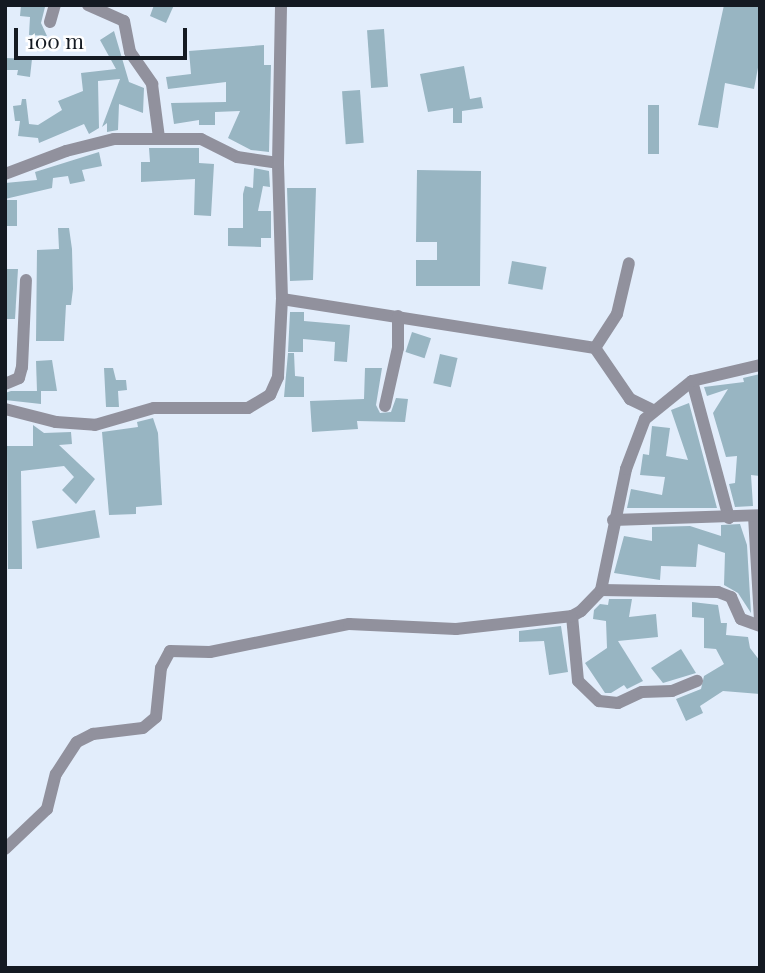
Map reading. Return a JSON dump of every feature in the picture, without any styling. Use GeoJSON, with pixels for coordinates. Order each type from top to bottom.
{"type":"FeatureCollection","features":[{"type":"Feature","properties":{"kind":"street"},"geometry":{"type":"LineString","coordinates":[[51,22],[55,5]]}},
{"type":"Feature","properties":{"kind":"street"},"geometry":{"type":"LineString","coordinates":[[88,5],[124,21],[130,52],[152,84],[159,138]]}},
{"type":"Feature","properties":{"kind":"street"},"geometry":{"type":"LineString","coordinates":[[5,408],[76,425],[114,422],[171,407],[248,408],[262,402],[275,386],[282,299],[278,163],[281,5]]}},
{"type":"Feature","properties":{"kind":"street"},"geometry":{"type":"LineString","coordinates":[[5,174],[94,142],[159,138],[201,139],[237,157],[278,163]]}},
{"type":"Feature","properties":{"kind":"street"},"geometry":{"type":"LineString","coordinates":[[594,348],[617,314],[629,263]]}},
{"type":"Feature","properties":{"kind":"street"},"geometry":{"type":"LineString","coordinates":[[5,384],[19,378],[22,367],[26,280]]}},
{"type":"Feature","properties":{"kind":"street"},"geometry":{"type":"LineString","coordinates":[[282,299],[594,348],[630,398],[653,410]]}},
{"type":"Feature","properties":{"kind":"street"},"geometry":{"type":"LineString","coordinates":[[384,406],[398,348],[398,316]]}},
{"type":"Feature","properties":{"kind":"street"},"geometry":{"type":"LineString","coordinates":[[5,849],[47,809],[56,774],[77,742],[93,734],[143,728],[156,717],[161,668],[170,651],[210,652],[349,624],[456,629],[572,616],[601,590],[613,520],[637,435],[653,410],[692,381],[760,365]]}},
{"type":"Feature","properties":{"kind":"street"},"geometry":{"type":"LineString","coordinates":[[692,381],[729,518]]}},
{"type":"Feature","properties":{"kind":"street"},"geometry":{"type":"LineString","coordinates":[[613,520],[757,515],[760,620]]}},
{"type":"Feature","properties":{"kind":"street"},"geometry":{"type":"LineString","coordinates":[[601,590],[718,592],[731,597],[741,619],[760,626]]}},
{"type":"Feature","properties":{"kind":"street"},"geometry":{"type":"LineString","coordinates":[[572,616],[578,681],[599,701],[618,703],[642,692],[672,691],[697,681]]}},
{"type":"Feature","properties":{"kind":"building"},"geometry":{"type":"Polygon","coordinates":[[[21,5],[45,7],[41,23],[47,36],[29,35],[30,17],[20,16],[21,5]]]}},
{"type":"Feature","properties":{"kind":"building"},"geometry":{"type":"Polygon","coordinates":[[[154,5],[174,5],[166,23],[150,16],[154,5]]]}},
{"type":"Feature","properties":{"kind":"building"},"geometry":{"type":"Polygon","coordinates":[[[724,5],[760,5],[760,57],[754,89],[725,83],[718,128],[698,125],[724,5]]]}},
{"type":"Feature","properties":{"kind":"building"},"geometry":{"type":"Polygon","coordinates":[[[384,29],[388,87],[371,88],[367,30],[384,29]]]}},
{"type":"Feature","properties":{"kind":"building"},"geometry":{"type":"Polygon","coordinates":[[[114,31],[129,82],[144,88],[143,113],[119,104],[118,130],[107,132],[107,123],[102,127],[120,79],[98,81],[99,128],[89,134],[84,124],[39,143],[38,138],[18,136],[20,121],[15,121],[13,106],[21,105],[22,99],[26,99],[29,124],[38,125],[62,110],[58,101],[83,91],[81,73],[116,69],[100,40],[114,31]]]}},
{"type":"Feature","properties":{"kind":"building"},"geometry":{"type":"Polygon","coordinates":[[[264,45],[264,65],[271,65],[269,152],[251,150],[228,138],[240,111],[215,112],[215,125],[199,125],[199,120],[174,124],[171,103],[226,102],[226,82],[168,89],[166,77],[191,74],[189,51],[264,45]]]}},
{"type":"Feature","properties":{"kind":"building"},"geometry":{"type":"Polygon","coordinates":[[[5,58],[32,59],[30,77],[17,75],[18,70],[5,70],[5,58]]]}},
{"type":"Feature","properties":{"kind":"building"},"geometry":{"type":"Polygon","coordinates":[[[464,66],[470,99],[481,97],[483,108],[462,111],[462,123],[453,123],[453,108],[428,112],[420,74],[464,66]]]}},
{"type":"Feature","properties":{"kind":"building"},"geometry":{"type":"Polygon","coordinates":[[[360,90],[364,143],[346,144],[342,91],[360,90]]]}},
{"type":"Feature","properties":{"kind":"building"},"geometry":{"type":"Polygon","coordinates":[[[648,105],[659,105],[659,154],[648,154],[648,105]]]}},
{"type":"Feature","properties":{"kind":"building"},"geometry":{"type":"Polygon","coordinates":[[[149,148],[199,148],[199,163],[214,164],[211,216],[194,215],[195,179],[141,182],[141,162],[150,162],[149,148]]]}},
{"type":"Feature","properties":{"kind":"building"},"geometry":{"type":"Polygon","coordinates":[[[99,152],[102,166],[82,170],[85,181],[70,184],[68,176],[53,178],[52,188],[5,199],[5,183],[37,180],[35,172],[99,152]]]}},
{"type":"Feature","properties":{"kind":"building"},"geometry":{"type":"Polygon","coordinates":[[[254,168],[269,171],[270,187],[263,186],[258,211],[271,211],[271,238],[261,238],[261,247],[228,246],[228,228],[243,228],[243,194],[245,186],[253,188],[254,168]]]}},
{"type":"Feature","properties":{"kind":"building"},"geometry":{"type":"Polygon","coordinates":[[[417,170],[481,171],[480,286],[416,286],[416,260],[437,260],[437,242],[416,242],[417,170]]]}},
{"type":"Feature","properties":{"kind":"building"},"geometry":{"type":"Polygon","coordinates":[[[287,188],[316,188],[313,280],[290,281],[287,188]]]}},
{"type":"Feature","properties":{"kind":"building"},"geometry":{"type":"Polygon","coordinates":[[[5,200],[17,200],[17,226],[5,226],[5,200]]]}},
{"type":"Feature","properties":{"kind":"building"},"geometry":{"type":"Polygon","coordinates":[[[58,228],[69,228],[72,249],[73,289],[71,305],[66,305],[64,341],[36,341],[37,250],[59,249],[58,228]]]}},
{"type":"Feature","properties":{"kind":"building"},"geometry":{"type":"Polygon","coordinates":[[[512,261],[546,267],[542,290],[508,284],[512,261]]]}},
{"type":"Feature","properties":{"kind":"building"},"geometry":{"type":"Polygon","coordinates":[[[5,269],[18,269],[15,319],[5,319],[5,269]]]}},
{"type":"Feature","properties":{"kind":"building"},"geometry":{"type":"Polygon","coordinates":[[[290,312],[304,312],[304,321],[350,325],[347,362],[334,361],[335,342],[303,339],[303,352],[288,352],[290,312]]]}},
{"type":"Feature","properties":{"kind":"building"},"geometry":{"type":"Polygon","coordinates":[[[412,332],[431,338],[425,358],[406,352],[412,332]]]}},
{"type":"Feature","properties":{"kind":"building"},"geometry":{"type":"Polygon","coordinates":[[[288,353],[294,353],[295,376],[304,377],[304,397],[284,397],[288,353]]]}},
{"type":"Feature","properties":{"kind":"building"},"geometry":{"type":"Polygon","coordinates":[[[440,354],[458,358],[451,387],[433,383],[440,354]]]}},
{"type":"Feature","properties":{"kind":"building"},"geometry":{"type":"Polygon","coordinates":[[[52,360],[57,391],[37,391],[36,361],[52,360]]]}},
{"type":"Feature","properties":{"kind":"building"},"geometry":{"type":"Polygon","coordinates":[[[104,368],[113,368],[116,380],[126,380],[127,390],[118,391],[119,407],[106,407],[104,368]]]}},
{"type":"Feature","properties":{"kind":"building"},"geometry":{"type":"Polygon","coordinates":[[[365,368],[382,368],[376,405],[380,413],[391,412],[396,398],[408,399],[405,422],[357,421],[358,429],[312,432],[310,401],[364,399],[365,368]]]}},
{"type":"Feature","properties":{"kind":"building"},"geometry":{"type":"Polygon","coordinates":[[[760,374],[760,476],[751,475],[753,506],[735,507],[729,484],[735,483],[737,456],[726,457],[713,413],[728,389],[707,396],[704,387],[744,382],[743,378],[760,374]]]}},
{"type":"Feature","properties":{"kind":"building"},"geometry":{"type":"Polygon","coordinates":[[[41,391],[41,404],[5,400],[5,393],[41,391]]]}},
{"type":"Feature","properties":{"kind":"building"},"geometry":{"type":"Polygon","coordinates":[[[689,403],[717,508],[627,508],[631,489],[662,495],[665,477],[640,475],[643,454],[649,455],[652,426],[670,428],[666,456],[688,460],[671,410],[689,403]]]}},
{"type":"Feature","properties":{"kind":"building"},"geometry":{"type":"Polygon","coordinates":[[[153,418],[158,433],[162,505],[136,507],[136,514],[109,515],[102,432],[138,427],[137,422],[153,418]]]}},
{"type":"Feature","properties":{"kind":"building"},"geometry":{"type":"Polygon","coordinates":[[[33,425],[44,433],[71,432],[72,444],[59,445],[95,479],[76,504],[62,490],[74,477],[64,466],[21,471],[22,569],[8,569],[7,446],[33,446],[33,425]]]}},
{"type":"Feature","properties":{"kind":"building"},"geometry":{"type":"Polygon","coordinates":[[[95,510],[100,538],[37,549],[32,521],[95,510]]]}},
{"type":"Feature","properties":{"kind":"building"},"geometry":{"type":"Polygon","coordinates":[[[740,524],[747,545],[751,613],[738,593],[724,585],[725,553],[698,544],[696,567],[661,566],[660,580],[614,573],[624,536],[652,541],[652,527],[690,526],[721,536],[721,525],[740,524]]]}},
{"type":"Feature","properties":{"kind":"building"},"geometry":{"type":"Polygon","coordinates":[[[609,599],[632,599],[629,617],[656,614],[658,637],[618,641],[643,681],[627,689],[624,685],[611,693],[605,693],[585,663],[607,648],[606,621],[593,619],[594,610],[600,604],[608,605],[609,599]]]}},
{"type":"Feature","properties":{"kind":"building"},"geometry":{"type":"Polygon","coordinates":[[[692,602],[718,605],[721,623],[727,623],[726,635],[748,637],[750,648],[760,661],[760,694],[723,691],[700,706],[703,713],[686,721],[676,699],[701,689],[704,676],[724,664],[716,649],[704,648],[704,618],[692,617],[692,602]]]}},
{"type":"Feature","properties":{"kind":"building"},"geometry":{"type":"Polygon","coordinates":[[[561,626],[568,672],[549,675],[544,641],[519,642],[519,631],[561,626]]]}},
{"type":"Feature","properties":{"kind":"building"},"geometry":{"type":"Polygon","coordinates":[[[681,649],[696,673],[663,683],[651,668],[681,649]]]}}]}
